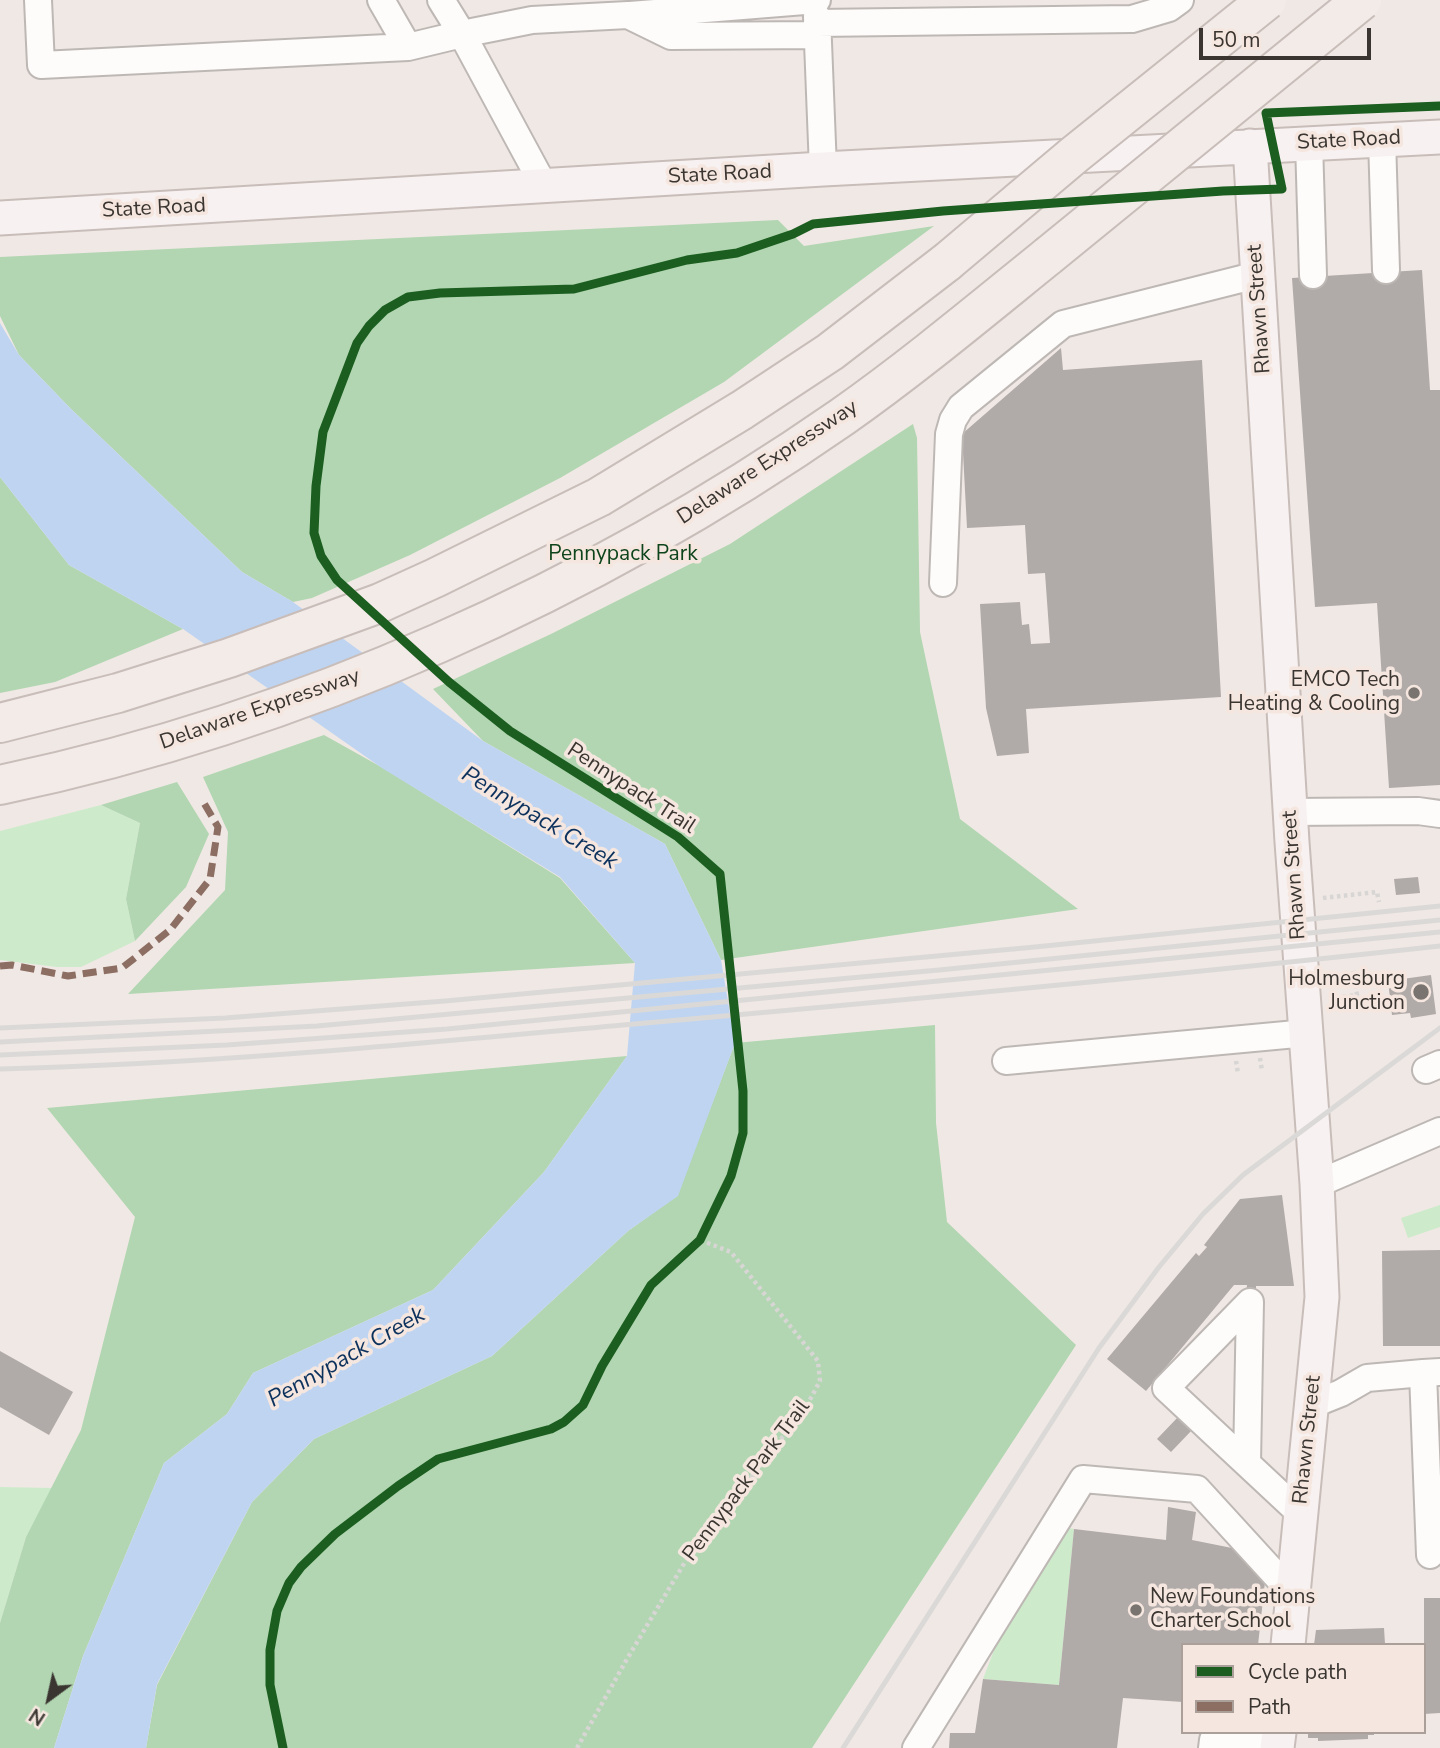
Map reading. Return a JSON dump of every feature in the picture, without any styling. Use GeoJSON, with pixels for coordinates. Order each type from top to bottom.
{"type":"FeatureCollection","features":[{"type":"Feature","properties":{"kind":"highway"},"geometry":{"type":"LineString","coordinates":[[4,722],[118,693],[229,658],[380,603],[599,497],[742,410],[830,352],[947,262],[1074,155],[1267,0]]}},
{"type":"Feature","properties":{"kind":"highway","name":"Delaware Expressway"},"geometry":{"type":"LineString","coordinates":[[0,785],[70,771],[233,723],[410,657],[623,554],[781,458],[907,370],[1362,0]]}},
{"type":"Feature","properties":{"kind":"main road","name":"State Road"},"geometry":{"type":"LineString","coordinates":[[0,218],[823,169],[1440,137]]}},
{"type":"Feature","properties":{"kind":"main road","name":"Rhawn Street"},"geometry":{"type":"LineString","coordinates":[[1250,146],[1322,1297],[1287,1643]]}},
{"type":"Feature","properties":{"kind":"street"},"geometry":{"type":"LineString","coordinates":[[38,0],[41,65],[408,47],[532,20],[628,15],[1132,19],[1169,8],[1180,0]]}},
{"type":"Feature","properties":{"kind":"street"},"geometry":{"type":"LineString","coordinates":[[381,0],[408,47]]}},
{"type":"Feature","properties":{"kind":"street"},"geometry":{"type":"LineString","coordinates":[[441,0],[544,186]]}},
{"type":"Feature","properties":{"kind":"street"},"geometry":{"type":"LineString","coordinates":[[628,15],[671,36],[817,15]]}},
{"type":"Feature","properties":{"kind":"street"},"geometry":{"type":"LineString","coordinates":[[817,15],[823,169]]}},
{"type":"Feature","properties":{"kind":"street"},"geometry":{"type":"LineString","coordinates":[[1382,139],[1386,270]]}},
{"type":"Feature","properties":{"kind":"street"},"geometry":{"type":"LineString","coordinates":[[1309,143],[1313,275]]}},
{"type":"Feature","properties":{"kind":"street"},"geometry":{"type":"LineString","coordinates":[[943,583],[949,434],[961,407],[1063,324],[1257,275]]}},
{"type":"Feature","properties":{"kind":"street"},"geometry":{"type":"LineString","coordinates":[[1290,812],[1418,811],[1440,814]]}},
{"type":"Feature","properties":{"kind":"street"},"geometry":{"type":"LineString","coordinates":[[1006,1061],[1307,1033]]}},
{"type":"Feature","properties":{"kind":"street"},"geometry":{"type":"LineString","coordinates":[[1317,1184],[1440,1130]]}},
{"type":"Feature","properties":{"kind":"street"},"geometry":{"type":"LineString","coordinates":[[1247,1463],[1250,1302],[1166,1388],[1300,1513]]}},
{"type":"Feature","properties":{"kind":"street"},"geometry":{"type":"LineString","coordinates":[[1311,1405],[1341,1394],[1367,1378],[1432,1372],[1430,1555]]}},
{"type":"Feature","properties":{"kind":"street"},"geometry":{"type":"LineString","coordinates":[[916,1748],[1083,1479],[1196,1489],[1293,1594]]}},
{"type":"Feature","properties":{"kind":"street"},"geometry":{"type":"LineString","coordinates":[[935,1748],[939,1712]]}},
{"type":"Feature","properties":{"kind":"street"},"geometry":{"type":"LineString","coordinates":[[1212,1748],[1213,1740],[1278,1740]]}},
{"type":"Feature","properties":{"kind":"path"},"geometry":{"type":"LineString","coordinates":[[1330,897],[1377,891],[1379,902]]}},
{"type":"Feature","properties":{"kind":"path"},"geometry":{"type":"LineString","coordinates":[[1335,997],[1357,995],[1353,968]]}},
{"type":"Feature","properties":{"kind":"path"},"geometry":{"type":"LineString","coordinates":[[690,1248],[700,1240],[705,1229]]}},
{"type":"Feature","properties":{"kind":"green space"},"geometry":{"type":"Polygon","coordinates":[[[778,220],[804,246],[934,226],[724,382],[560,478],[410,555],[312,598],[293,602],[242,572],[70,408],[19,355],[0,316],[0,257],[778,220]]]}},
{"type":"Feature","properties":{"kind":"green space"},"geometry":{"type":"Polygon","coordinates":[[[913,424],[917,438],[920,632],[960,819],[1078,909],[721,960],[665,844],[483,741],[433,689],[551,634],[730,544],[913,424]]]}},
{"type":"Feature","properties":{"kind":"green space"},"geometry":{"type":"Polygon","coordinates":[[[0,477],[69,565],[183,629],[55,682],[0,693],[0,477]]]}},
{"type":"Feature","properties":{"kind":"green space"},"geometry":{"type":"Polygon","coordinates":[[[324,735],[383,768],[560,878],[635,963],[128,994],[225,890],[228,832],[203,777],[324,735]]]}},
{"type":"Feature","properties":{"kind":"green space"},"geometry":{"type":"Polygon","coordinates":[[[177,782],[209,834],[186,887],[135,941],[126,899],[140,823],[101,805],[177,782]]]}},
{"type":"Feature","properties":{"kind":"green space"},"geometry":{"type":"Polygon","coordinates":[[[101,805],[140,823],[126,899],[135,941],[81,967],[0,960],[0,831],[101,805]]]}},
{"type":"Feature","properties":{"kind":"green space"},"geometry":{"type":"Polygon","coordinates":[[[935,1025],[936,1123],[947,1222],[1076,1345],[812,1748],[146,1748],[157,1685],[252,1502],[314,1439],[492,1356],[628,1231],[677,1196],[735,1043],[935,1025]]]}},
{"type":"Feature","properties":{"kind":"green space"},"geometry":{"type":"Polygon","coordinates":[[[627,1056],[544,1172],[433,1290],[253,1373],[227,1414],[164,1463],[83,1656],[54,1748],[0,1748],[0,1623],[26,1537],[81,1430],[135,1217],[47,1108],[627,1056]]]}},
{"type":"Feature","properties":{"kind":"green space"},"geometry":{"type":"Polygon","coordinates":[[[1440,1205],[1440,1227],[1408,1238],[1401,1218],[1440,1205]]]}},
{"type":"Feature","properties":{"kind":"green space"},"geometry":{"type":"Polygon","coordinates":[[[0,1487],[52,1488],[26,1537],[0,1623],[0,1487]]]}},
{"type":"Feature","properties":{"kind":"green space"},"geometry":{"type":"Polygon","coordinates":[[[1051,1525],[1074,1529],[1059,1685],[983,1679],[1028,1562],[1051,1525]]]}},
{"type":"Feature","properties":{"kind":"water","name":"Pennypack Creek"},"geometry":{"type":"Polygon","coordinates":[[[0,323],[19,355],[70,408],[242,572],[293,602],[483,741],[665,844],[721,960],[735,1043],[678,1196],[628,1231],[492,1356],[314,1439],[252,1502],[157,1684],[146,1748],[54,1748],[83,1656],[164,1463],[227,1414],[253,1373],[433,1290],[544,1172],[627,1056],[635,963],[560,877],[382,768],[183,629],[69,565],[0,477],[0,323]]]}},
{"type":"Feature","properties":{"kind":"building"},"geometry":{"type":"Polygon","coordinates":[[[1422,270],[1430,390],[1440,390],[1440,785],[1389,788],[1377,603],[1315,607],[1292,278],[1422,270]]]}},
{"type":"Feature","properties":{"kind":"building"},"geometry":{"type":"Polygon","coordinates":[[[1061,348],[1063,370],[1202,360],[1221,697],[1026,709],[1029,753],[997,756],[986,708],[980,604],[1020,602],[1022,625],[1029,624],[1031,644],[1050,643],[1045,573],[1028,574],[1025,525],[967,528],[962,434],[1061,348]]]}},
{"type":"Feature","properties":{"kind":"building"},"geometry":{"type":"Polygon","coordinates":[[[1418,877],[1420,893],[1396,895],[1394,879],[1418,877]]]}},
{"type":"Feature","properties":{"kind":"building"},"geometry":{"type":"Polygon","coordinates":[[[1431,975],[1436,1014],[1411,1018],[1410,1013],[1392,1015],[1388,981],[1431,975]]]}},
{"type":"Feature","properties":{"kind":"building"},"geometry":{"type":"Polygon","coordinates":[[[1282,1195],[1294,1286],[1256,1286],[1256,1296],[1246,1296],[1247,1285],[1234,1285],[1146,1391],[1107,1359],[1196,1253],[1199,1256],[1207,1247],[1204,1245],[1240,1199],[1282,1195]]]}},
{"type":"Feature","properties":{"kind":"building"},"geometry":{"type":"Polygon","coordinates":[[[1440,1250],[1440,1346],[1383,1346],[1382,1251],[1440,1250]]]}},
{"type":"Feature","properties":{"kind":"building"},"geometry":{"type":"Polygon","coordinates":[[[0,1351],[73,1392],[49,1435],[0,1407],[0,1351]]]}},
{"type":"Feature","properties":{"kind":"building"},"geometry":{"type":"Polygon","coordinates":[[[1179,1416],[1193,1429],[1171,1452],[1157,1439],[1179,1416]]]}},
{"type":"Feature","properties":{"kind":"building","name":"New Foundations Charter School"},"geometry":{"type":"Polygon","coordinates":[[[1168,1507],[1196,1512],[1192,1540],[1232,1548],[1265,1582],[1258,1643],[1181,1643],[1181,1702],[1123,1698],[1117,1748],[949,1748],[950,1733],[975,1733],[983,1679],[1059,1685],[1074,1529],[1166,1540],[1168,1507]]]}},
{"type":"Feature","properties":{"kind":"building"},"geometry":{"type":"Polygon","coordinates":[[[1424,1598],[1440,1598],[1440,1713],[1426,1714],[1424,1598]]]}},
{"type":"Feature","properties":{"kind":"building"},"geometry":{"type":"Polygon","coordinates":[[[1384,1628],[1385,1643],[1314,1643],[1316,1630],[1384,1628]]]}},
{"type":"Feature","properties":{"kind":"building"},"geometry":{"type":"Polygon","coordinates":[[[1308,1734],[1374,1734],[1368,1735],[1368,1739],[1318,1741],[1318,1738],[1308,1738],[1308,1734]]]}},
{"type":"Feature","properties":{"kind":"railway"},"geometry":{"type":"LineString","coordinates":[[0,1028],[225,1018],[445,1001],[1035,947],[1440,906]]}},
{"type":"Feature","properties":{"kind":"railway"},"geometry":{"type":"LineString","coordinates":[[0,1042],[317,1026],[939,970],[1440,920]]}},
{"type":"Feature","properties":{"kind":"railway"},"geometry":{"type":"LineString","coordinates":[[0,1055],[227,1045],[447,1029],[1440,932]]}},
{"type":"Feature","properties":{"kind":"railway"},"geometry":{"type":"LineString","coordinates":[[0,1069],[156,1063],[389,1046],[1032,988],[1440,946]]}},
{"type":"Feature","properties":{"kind":"railway"},"geometry":{"type":"LineString","coordinates":[[843,1748],[1099,1348],[1159,1267],[1203,1214],[1243,1175],[1440,1028]]}},
{"type":"Feature","properties":{"kind":"marked path"},"geometry":{"type":"LineString","coordinates":[[0,966],[12,965],[68,976],[122,968],[170,930],[210,879],[218,827],[201,798]]}},
{"type":"Feature","properties":{"kind":"cycle path","name":"Pennypack Trail"},"geometry":{"type":"LineString","coordinates":[[283,1748],[270,1685],[270,1650],[277,1611],[289,1583],[301,1567],[335,1534],[438,1459],[551,1429],[564,1422],[583,1405],[602,1366],[651,1285],[700,1240],[731,1176],[743,1133],[743,1091],[720,874],[678,837],[510,731],[449,682],[337,580],[321,556],[314,533],[316,486],[323,432],[357,343],[385,310],[408,297],[440,293],[574,289],[687,260],[737,253],[793,234],[813,224],[943,211],[1282,189],[1266,113],[1440,106]]}},
{"type":"Feature","properties":{"kind":"place","name":"EMCO Tech Heating & Cooling"},"geometry":{"type":"Point","coordinates":[1414,693]}},
{"type":"Feature","properties":{"kind":"place","name":"Holmesburg Junction"},"geometry":{"type":"Point","coordinates":[1421,992]}},
{"type":"Feature","properties":{"kind":"place","name":"New Foundations Charter School"},"geometry":{"type":"Point","coordinates":[1136,1610]}},
{"type":"Feature","properties":{"kind":"park label","name":"Pennypack Park"},"geometry":{"type":"Point","coordinates":[623,555]}}]}
